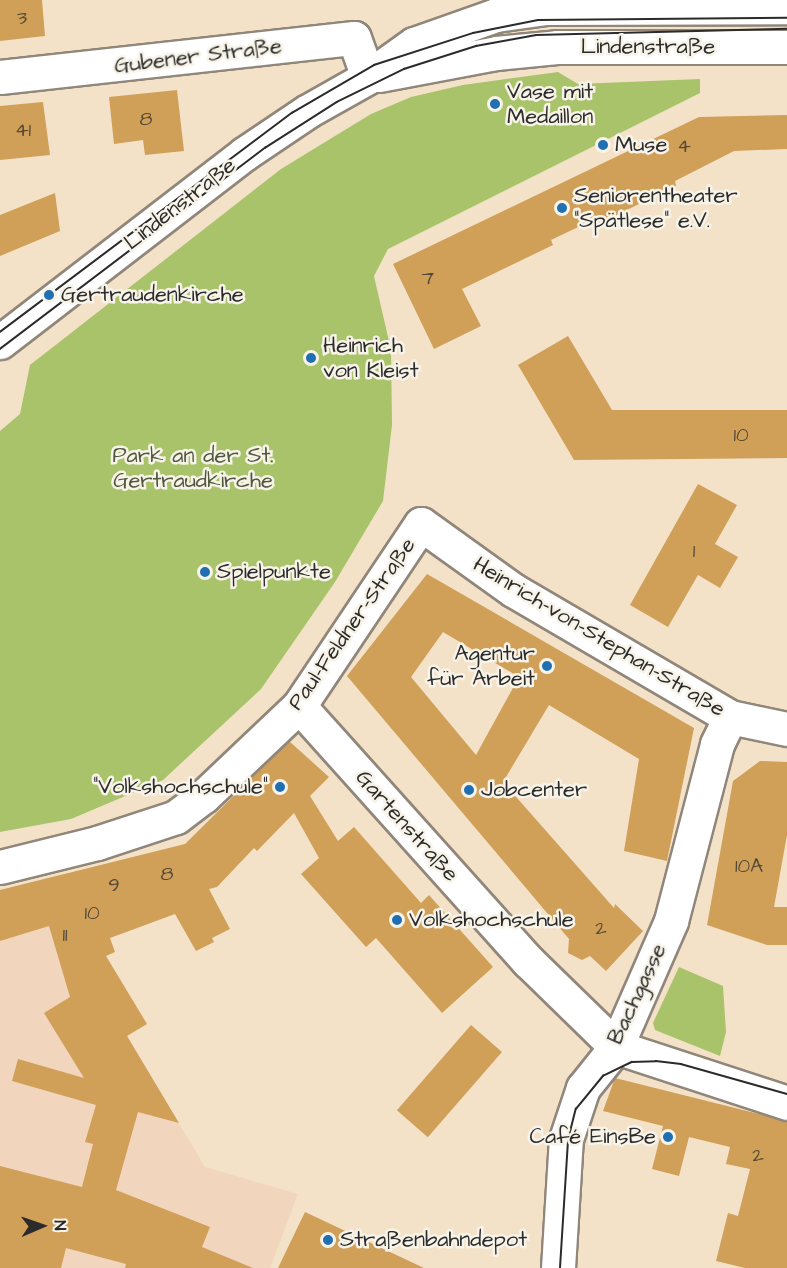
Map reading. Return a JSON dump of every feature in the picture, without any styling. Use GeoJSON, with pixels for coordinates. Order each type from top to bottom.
{"type":"FeatureCollection","features":[{"type":"Feature","properties":{"kind":"street","name":"Lindenstraße"},"geometry":{"type":"LineString","coordinates":[[0,342],[244,154],[308,111],[368,77],[414,44],[500,8],[787,7]]}},
{"type":"Feature","properties":{"kind":"street","name":"Gubener Straße"},"geometry":{"type":"LineString","coordinates":[[0,77],[354,38],[368,77]]}},
{"type":"Feature","properties":{"kind":"street","name":"Lindenstraße"},"geometry":{"type":"LineString","coordinates":[[368,77],[496,53],[557,47],[787,47]]}},
{"type":"Feature","properties":{"kind":"street","name":"Paul-Feldner-Straße"},"geometry":{"type":"LineString","coordinates":[[0,867],[97,843],[176,816],[204,796],[299,706],[421,524]]}},
{"type":"Feature","properties":{"kind":"street","name":"Heinrich-von-Stephan-Straße"},"geometry":{"type":"LineString","coordinates":[[421,524],[513,590],[730,717],[787,729]]}},
{"type":"Feature","properties":{"kind":"street","name":"Gartenstraße"},"geometry":{"type":"LineString","coordinates":[[299,706],[528,961],[616,1047],[787,1102]]}},
{"type":"Feature","properties":{"kind":"street","name":"Bachgasse"},"geometry":{"type":"LineString","coordinates":[[558,1268],[566,1139],[583,1088],[616,1047],[671,921],[717,744],[730,717]]}},
{"type":"Feature","properties":{"kind":"shaded area"},"geometry":{"type":"Polygon","coordinates":[[[59,875],[95,982],[205,1167],[298,1194],[270,1268],[0,1268],[0,890],[59,875]]]}},
{"type":"Feature","properties":{"kind":"green space","name":"Park an der St. Gertraudkirche"},"geometry":{"type":"Polygon","coordinates":[[[558,72],[578,84],[700,79],[700,93],[388,249],[374,276],[391,350],[392,425],[383,501],[335,582],[261,689],[163,780],[71,819],[0,832],[0,431],[20,414],[30,365],[281,169],[371,114],[411,97],[463,85],[558,72]]]}},
{"type":"Feature","properties":{"kind":"green space"},"geometry":{"type":"Polygon","coordinates":[[[679,967],[723,986],[726,1032],[720,1056],[655,1030],[653,1023],[679,967]]]}},
{"type":"Feature","properties":{"kind":"building"},"geometry":{"type":"Polygon","coordinates":[[[0,0],[42,0],[45,36],[0,41],[0,0]]]}},
{"type":"Feature","properties":{"kind":"building"},"geometry":{"type":"Polygon","coordinates":[[[177,90],[184,151],[145,155],[143,140],[114,144],[109,97],[177,90]]]}},
{"type":"Feature","properties":{"kind":"building"},"geometry":{"type":"Polygon","coordinates":[[[43,102],[50,155],[0,160],[0,106],[43,102]]]}},
{"type":"Feature","properties":{"kind":"building"},"geometry":{"type":"Polygon","coordinates":[[[787,115],[787,149],[734,151],[675,181],[676,186],[598,224],[595,219],[551,240],[553,245],[462,289],[481,326],[434,349],[393,264],[699,117],[787,115]]]}},
{"type":"Feature","properties":{"kind":"building"},"geometry":{"type":"Polygon","coordinates":[[[55,193],[60,231],[0,256],[0,215],[55,193]]]}},
{"type":"Feature","properties":{"kind":"building"},"geometry":{"type":"Polygon","coordinates":[[[568,336],[612,410],[787,410],[787,458],[574,460],[518,365],[568,336]]]}},
{"type":"Feature","properties":{"kind":"building"},"geometry":{"type":"Polygon","coordinates":[[[698,484],[737,505],[715,544],[738,557],[720,588],[698,575],[668,627],[630,605],[698,484]]]}},
{"type":"Feature","properties":{"kind":"building"},"geometry":{"type":"Polygon","coordinates":[[[427,574],[694,728],[667,861],[624,851],[639,759],[549,705],[503,782],[614,908],[615,904],[643,931],[606,971],[590,956],[582,960],[568,953],[569,939],[347,676],[427,574]],[[443,632],[411,677],[476,755],[519,677],[443,632]]]}},
{"type":"Feature","properties":{"kind":"building"},"geometry":{"type":"Polygon","coordinates":[[[289,741],[329,777],[310,796],[338,841],[354,827],[421,903],[429,895],[493,967],[442,1013],[376,938],[366,947],[301,874],[319,858],[294,813],[257,851],[254,848],[217,887],[209,889],[230,929],[212,938],[214,942],[196,951],[175,914],[110,938],[115,952],[106,956],[147,1024],[127,1036],[179,1123],[138,1112],[116,1190],[210,1227],[202,1247],[253,1268],[125,1268],[126,1264],[66,1248],[61,1268],[0,1268],[0,1166],[82,1187],[93,1144],[85,1142],[96,1105],[12,1081],[18,1059],[84,1078],[44,1013],[70,997],[49,926],[0,941],[0,890],[185,844],[289,741]]]}},
{"type":"Feature","properties":{"kind":"building"},"geometry":{"type":"Polygon","coordinates":[[[760,761],[787,762],[787,835],[774,907],[787,907],[787,945],[767,945],[707,925],[733,781],[760,761]]]}},
{"type":"Feature","properties":{"kind":"building"},"geometry":{"type":"Polygon","coordinates":[[[471,1025],[502,1052],[428,1137],[397,1110],[471,1025]]]}},
{"type":"Feature","properties":{"kind":"building"},"geometry":{"type":"Polygon","coordinates":[[[615,1078],[787,1121],[787,1268],[745,1268],[716,1261],[728,1213],[738,1216],[750,1169],[726,1164],[730,1147],[689,1137],[679,1176],[652,1169],[663,1126],[603,1111],[615,1078]]]}},
{"type":"Feature","properties":{"kind":"building","name":"Straßenbahndepot"},"geometry":{"type":"Polygon","coordinates":[[[305,1212],[424,1268],[278,1268],[305,1212]]]}},
{"type":"Feature","properties":{"kind":"tram line"},"geometry":{"type":"LineString","coordinates":[[0,332],[292,113],[374,65],[473,33],[538,20],[787,18]]}},
{"type":"Feature","properties":{"kind":"tram line"},"geometry":{"type":"LineString","coordinates":[[0,349],[265,148],[337,102],[404,69],[476,46],[536,35],[787,29]]}},
{"type":"Feature","properties":{"kind":"tram line"},"geometry":{"type":"LineString","coordinates":[[560,1268],[568,1140],[576,1109],[603,1076],[632,1062],[656,1061],[681,1064],[787,1094]]}},
{"type":"Feature","properties":{"kind":"place","name":"Vase mit Medaillon"},"geometry":{"type":"Point","coordinates":[495,104]}},
{"type":"Feature","properties":{"kind":"place","name":"Muse"},"geometry":{"type":"Point","coordinates":[603,145]}},
{"type":"Feature","properties":{"kind":"place","name":"Seniorentheater \"Spätlese\" e.V."},"geometry":{"type":"Point","coordinates":[562,208]}},
{"type":"Feature","properties":{"kind":"place","name":"Gertraudenkirche"},"geometry":{"type":"Point","coordinates":[49,295]}},
{"type":"Feature","properties":{"kind":"place","name":"Heinrich von Kleist"},"geometry":{"type":"Point","coordinates":[311,358]}},
{"type":"Feature","properties":{"kind":"place","name":"Spielpunkte"},"geometry":{"type":"Point","coordinates":[205,572]}},
{"type":"Feature","properties":{"kind":"place","name":"Agentur für Arbeit"},"geometry":{"type":"Point","coordinates":[547,666]}},
{"type":"Feature","properties":{"kind":"place","name":"\"Volkshochschule\""},"geometry":{"type":"Point","coordinates":[280,787]}},
{"type":"Feature","properties":{"kind":"place","name":"Jobcenter"},"geometry":{"type":"Point","coordinates":[469,790]}},
{"type":"Feature","properties":{"kind":"place","name":"Volkshochschule"},"geometry":{"type":"Point","coordinates":[397,920]}},
{"type":"Feature","properties":{"kind":"place","name":"Café EinsBe"},"geometry":{"type":"Point","coordinates":[668,1137]}},
{"type":"Feature","properties":{"kind":"place","name":"Straßenbahndepot"},"geometry":{"type":"Point","coordinates":[328,1240]}}]}
